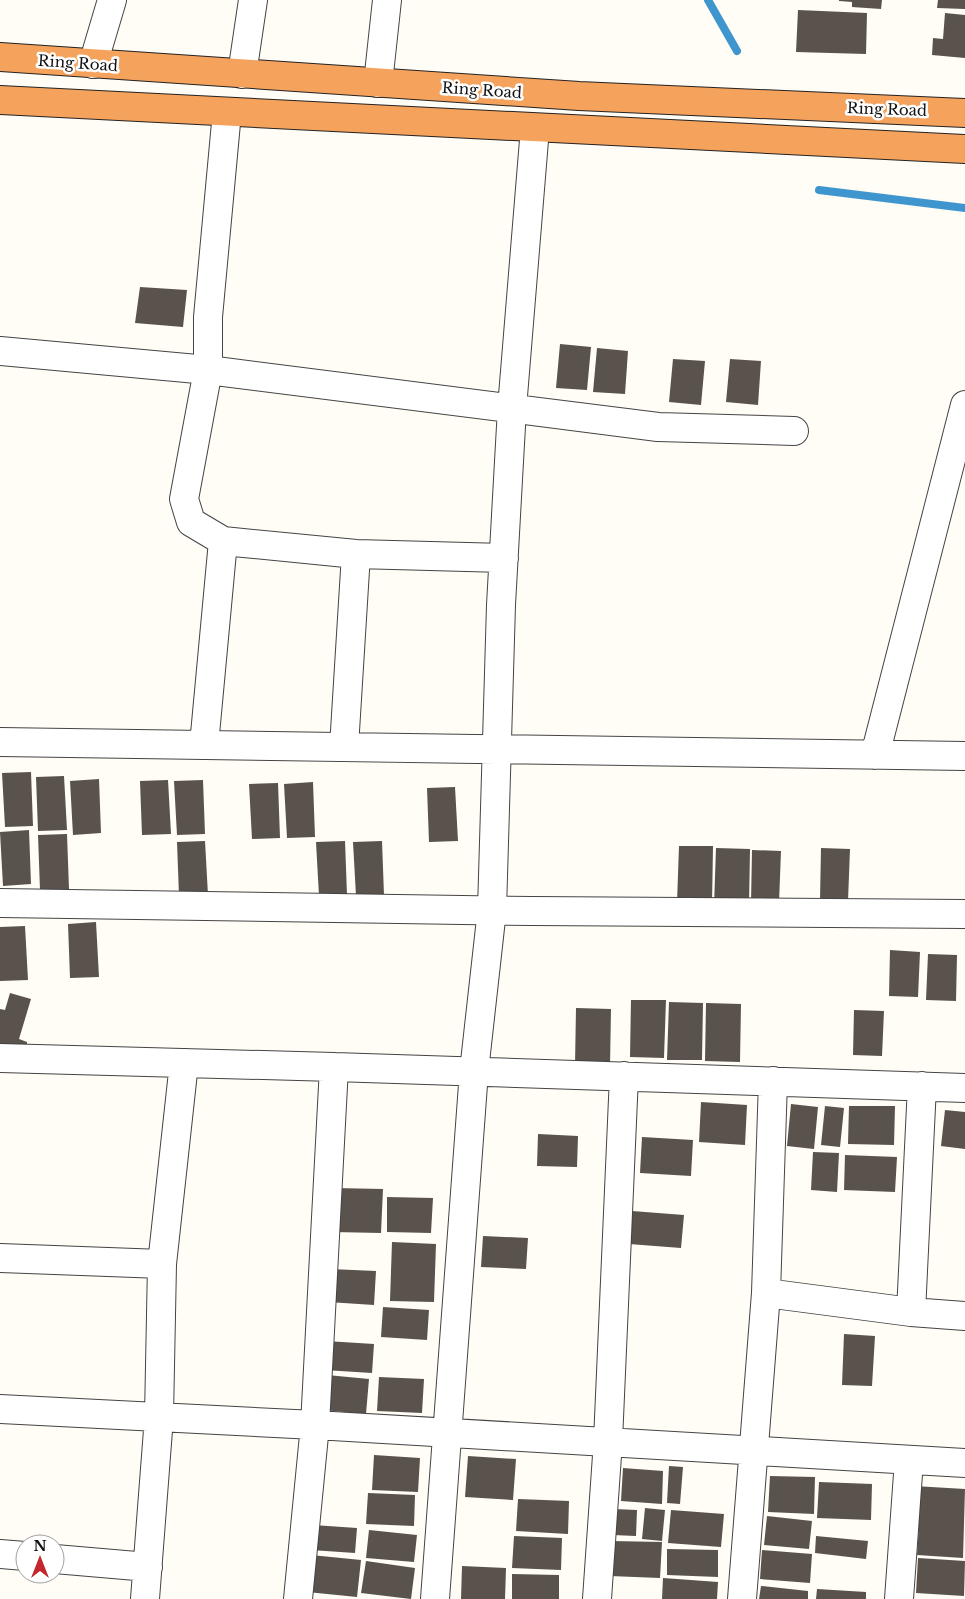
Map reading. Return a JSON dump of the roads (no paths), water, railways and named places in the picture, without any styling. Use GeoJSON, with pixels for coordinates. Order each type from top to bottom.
{"type":"FeatureCollection","features":[{"type":"Feature","properties":{"kind":"highway","name":"Ring Road"},"geometry":{"type":"LineString","coordinates":[[0,58],[589,97],[965,113]]}},
{"type":"Feature","properties":{"kind":"highway"},"geometry":{"type":"LineString","coordinates":[[482,125],[486,90]]}},
{"type":"Feature","properties":{"kind":"highway"},"geometry":{"type":"LineString","coordinates":[[0,100],[965,149]]}},
{"type":"Feature","properties":{"kind":"street"},"geometry":{"type":"LineString","coordinates":[[93,64],[112,0]]}},
{"type":"Feature","properties":{"kind":"street"},"geometry":{"type":"LineString","coordinates":[[242,74],[253,0]]}},
{"type":"Feature","properties":{"kind":"street"},"geometry":{"type":"LineString","coordinates":[[378,83],[387,0]]}},
{"type":"Feature","properties":{"kind":"street"},"geometry":{"type":"LineString","coordinates":[[227,112],[208,317],[208,370],[184,499],[191,522],[223,541],[356,554],[504,558]]}},
{"type":"Feature","properties":{"kind":"street"},"geometry":{"type":"LineString","coordinates":[[435,1599],[474,1071],[492,910],[496,749],[512,408],[535,128]]}},
{"type":"Feature","properties":{"kind":"street"},"geometry":{"type":"LineString","coordinates":[[0,351],[208,370],[658,427],[794,431]]}},
{"type":"Feature","properties":{"kind":"street"},"geometry":{"type":"LineString","coordinates":[[875,755],[965,405]]}},
{"type":"Feature","properties":{"kind":"street"},"geometry":{"type":"LineString","coordinates":[[204,745],[223,541]]}},
{"type":"Feature","properties":{"kind":"street"},"geometry":{"type":"LineString","coordinates":[[344,747],[356,554]]}},
{"type":"Feature","properties":{"kind":"street"},"geometry":{"type":"LineString","coordinates":[[0,742],[965,756]]}},
{"type":"Feature","properties":{"kind":"street"},"geometry":{"type":"LineString","coordinates":[[0,903],[965,914]]}},
{"type":"Feature","properties":{"kind":"street"},"geometry":{"type":"LineString","coordinates":[[0,1058],[474,1071],[965,1088]]}},
{"type":"Feature","properties":{"kind":"street"},"geometry":{"type":"LineString","coordinates":[[146,1599],[159,1417],[162,1264],[184,1063]]}},
{"type":"Feature","properties":{"kind":"street"},"geometry":{"type":"LineString","coordinates":[[298,1599],[315,1425],[334,1067]]}},
{"type":"Feature","properties":{"kind":"street"},"geometry":{"type":"LineString","coordinates":[[597,1599],[608,1442],[624,1076]]}},
{"type":"Feature","properties":{"kind":"street"},"geometry":{"type":"LineString","coordinates":[[742,1599],[766,1292],[773,1081]]}},
{"type":"Feature","properties":{"kind":"street"},"geometry":{"type":"LineString","coordinates":[[911,1312],[922,1086]]}},
{"type":"Feature","properties":{"kind":"street"},"geometry":{"type":"LineString","coordinates":[[0,1258],[162,1264]]}},
{"type":"Feature","properties":{"kind":"street"},"geometry":{"type":"LineString","coordinates":[[766,1292],[911,1312],[965,1316]]}},
{"type":"Feature","properties":{"kind":"street"},"geometry":{"type":"LineString","coordinates":[[0,1409],[315,1425],[965,1463]]}},
{"type":"Feature","properties":{"kind":"street"},"geometry":{"type":"LineString","coordinates":[[899,1599],[909,1460]]}},
{"type":"Feature","properties":{"kind":"street"},"geometry":{"type":"LineString","coordinates":[[0,1554],[15,1555]]}},
{"type":"Feature","properties":{"kind":"street"},"geometry":{"type":"LineString","coordinates":[[65,1560],[148,1567]]}},
{"type":"Feature","properties":{"kind":"waterway"},"geometry":{"type":"LineString","coordinates":[[708,0],[737,51]]}},
{"type":"Feature","properties":{"kind":"waterway"},"geometry":{"type":"LineString","coordinates":[[819,190],[965,208]]}}]}
